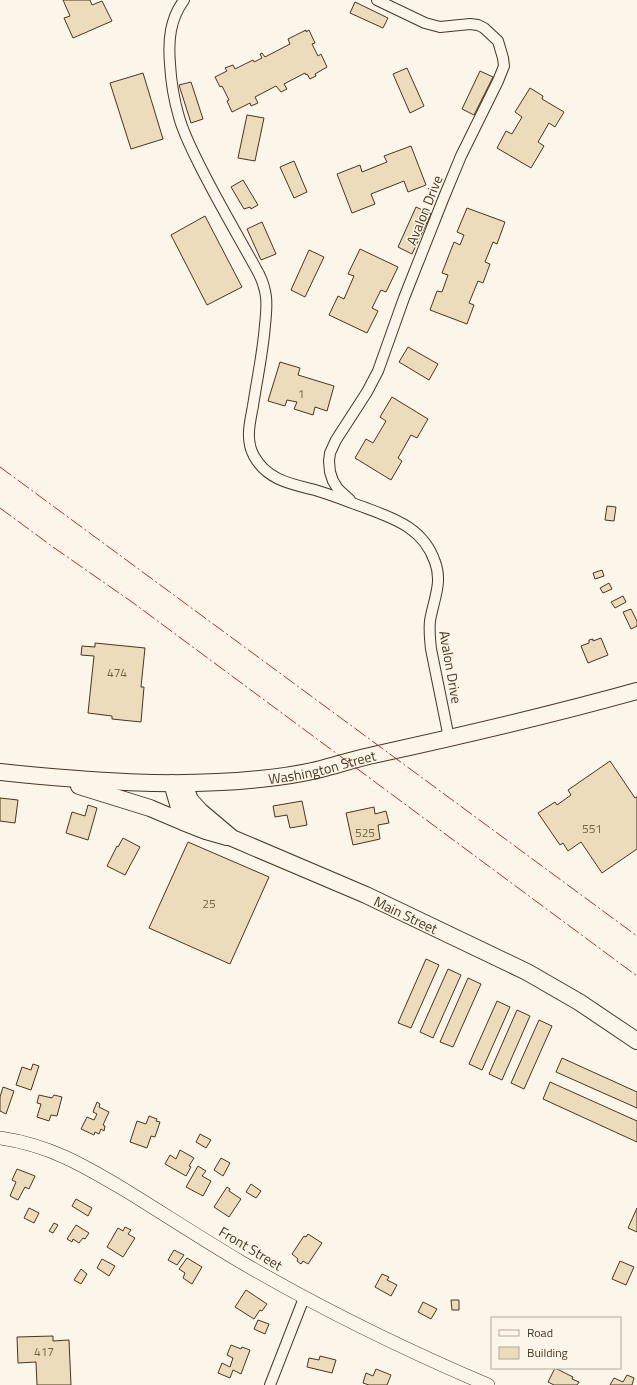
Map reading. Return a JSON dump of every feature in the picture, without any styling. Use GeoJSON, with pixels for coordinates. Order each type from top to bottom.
{"type":"FeatureCollection","features":[{"type":"Feature","properties":{"kind":"main road","name":"Washington Street"},"geometry":{"type":"LineString","coordinates":[[0,772],[48,777],[178,784],[278,777],[320,769],[375,754],[528,720],[637,691]]}},
{"type":"Feature","properties":{"kind":"main road"},"geometry":{"type":"LineString","coordinates":[[48,777],[106,793],[150,808],[195,827],[232,838]]}},
{"type":"Feature","properties":{"kind":"main road"},"geometry":{"type":"LineString","coordinates":[[178,784],[180,811],[195,827]]}},
{"type":"Feature","properties":{"kind":"main road","name":"Main Street"},"geometry":{"type":"LineString","coordinates":[[178,784],[200,811],[232,838],[366,895],[527,972],[579,1002],[637,1042]]}},
{"type":"Feature","properties":{"kind":"street","name":"Avalon Drive"},"geometry":{"type":"LineString","coordinates":[[184,0],[174,17],[170,35],[169,54],[171,82],[179,118],[191,149],[210,188],[264,285],[266,299],[264,333],[248,433],[253,455],[260,466],[269,474],[281,481],[315,490],[389,516],[403,523],[416,533],[430,551],[436,562],[438,589],[432,610],[429,635],[450,738]]}},
{"type":"Feature","properties":{"kind":"street","name":"Avalon Drive"},"geometry":{"type":"LineString","coordinates":[[354,504],[341,492],[333,481],[330,472],[330,454],[336,440],[367,392],[378,371],[404,298],[461,156],[504,66],[498,41],[484,28],[478,25],[470,24],[440,27],[425,23],[377,0]]}},
{"type":"Feature","properties":{"kind":"street","name":"Front Street"},"geometry":{"type":"LineString","coordinates":[[0,1138],[14,1140],[68,1158],[93,1171],[239,1261],[304,1298],[488,1385]]}},
{"type":"Feature","properties":{"kind":"street"},"geometry":{"type":"LineString","coordinates":[[270,1385],[304,1298]]}},
{"type":"Feature","properties":{"kind":"building"},"geometry":{"type":"Polygon","coordinates":[[[63,0],[90,0],[92,5],[102,1],[112,21],[73,38],[64,18],[70,16],[63,0]]]}},
{"type":"Feature","properties":{"kind":"building"},"geometry":{"type":"Polygon","coordinates":[[[355,2],[388,18],[383,28],[350,13],[355,2]]]}},
{"type":"Feature","properties":{"kind":"building"},"geometry":{"type":"Polygon","coordinates":[[[306,30],[306,32],[309,30],[315,43],[312,44],[318,56],[321,54],[327,67],[315,74],[316,76],[310,79],[305,73],[284,84],[287,89],[281,92],[276,86],[255,97],[258,103],[251,106],[250,103],[232,112],[227,101],[229,100],[222,86],[220,87],[215,77],[227,71],[225,68],[233,65],[235,69],[253,60],[254,62],[262,58],[260,54],[262,53],[265,57],[290,44],[288,39],[306,30]]]}},
{"type":"Feature","properties":{"kind":"building"},"geometry":{"type":"Polygon","coordinates":[[[407,68],[424,106],[410,113],[393,74],[407,68]]]}},
{"type":"Feature","properties":{"kind":"building"},"geometry":{"type":"Polygon","coordinates":[[[480,71],[493,77],[474,115],[462,109],[480,71]]]}},
{"type":"Feature","properties":{"kind":"building"},"geometry":{"type":"Polygon","coordinates":[[[143,73],[163,139],[131,149],[110,83],[143,73]]]}},
{"type":"Feature","properties":{"kind":"building"},"geometry":{"type":"Polygon","coordinates":[[[191,82],[203,119],[191,123],[179,85],[191,82]]]}},
{"type":"Feature","properties":{"kind":"building"},"geometry":{"type":"Polygon","coordinates":[[[530,88],[543,96],[542,99],[564,112],[555,127],[549,123],[538,142],[544,146],[531,168],[497,148],[506,131],[512,134],[522,117],[515,112],[530,88]]]}},
{"type":"Feature","properties":{"kind":"building"},"geometry":{"type":"Polygon","coordinates":[[[247,115],[264,118],[255,161],[238,158],[247,115]]]}},
{"type":"Feature","properties":{"kind":"building"},"geometry":{"type":"Polygon","coordinates":[[[411,146],[426,185],[408,192],[404,181],[371,194],[375,204],[352,213],[337,174],[360,165],[362,172],[387,162],[384,156],[411,146]]]}},
{"type":"Feature","properties":{"kind":"building"},"geometry":{"type":"Polygon","coordinates":[[[294,161],[307,192],[294,198],[280,167],[294,161]]]}},
{"type":"Feature","properties":{"kind":"building"},"geometry":{"type":"Polygon","coordinates":[[[243,180],[258,205],[251,209],[250,207],[244,209],[231,187],[243,180]]]}},
{"type":"Feature","properties":{"kind":"building"},"geometry":{"type":"Polygon","coordinates":[[[416,207],[431,214],[412,254],[398,247],[416,207]]]}},
{"type":"Feature","properties":{"kind":"building"},"geometry":{"type":"Polygon","coordinates":[[[467,208],[505,222],[497,244],[493,242],[485,262],[490,264],[483,283],[478,281],[469,303],[474,305],[467,324],[430,310],[437,291],[442,292],[448,275],[442,273],[454,242],[460,245],[464,235],[457,232],[467,208]]]}},
{"type":"Feature","properties":{"kind":"building"},"geometry":{"type":"Polygon","coordinates":[[[205,216],[242,287],[207,305],[171,235],[205,216]]]}},
{"type":"Feature","properties":{"kind":"building"},"geometry":{"type":"Polygon","coordinates":[[[262,222],[276,254],[261,260],[247,229],[262,222]]]}},
{"type":"Feature","properties":{"kind":"building"},"geometry":{"type":"Polygon","coordinates":[[[360,249],[398,267],[386,292],[381,290],[372,308],[378,311],[367,333],[329,315],[338,296],[344,299],[354,276],[348,274],[360,249]]]}},
{"type":"Feature","properties":{"kind":"building"},"geometry":{"type":"Polygon","coordinates":[[[309,250],[324,257],[305,297],[291,290],[309,250]]]}},
{"type":"Feature","properties":{"kind":"building"},"geometry":{"type":"Polygon","coordinates":[[[408,347],[438,364],[429,380],[399,362],[408,347]]]}},
{"type":"Feature","properties":{"kind":"building"},"geometry":{"type":"Polygon","coordinates":[[[280,362],[300,368],[298,375],[334,386],[327,411],[315,407],[313,415],[294,409],[297,402],[287,400],[285,406],[268,401],[280,362]]]}},
{"type":"Feature","properties":{"kind":"building"},"geometry":{"type":"Polygon","coordinates":[[[392,397],[428,419],[417,438],[411,435],[398,458],[402,461],[391,480],[355,458],[366,439],[373,443],[386,421],[380,417],[392,397]]]}},
{"type":"Feature","properties":{"kind":"building"},"geometry":{"type":"Polygon","coordinates":[[[607,506],[616,507],[614,521],[605,520],[607,506]]]}},
{"type":"Feature","properties":{"kind":"building"},"geometry":{"type":"Polygon","coordinates":[[[602,570],[604,576],[595,579],[593,573],[602,570]]]}},
{"type":"Feature","properties":{"kind":"building"},"geometry":{"type":"Polygon","coordinates":[[[609,583],[612,589],[603,593],[600,588],[609,583]]]}},
{"type":"Feature","properties":{"kind":"building"},"geometry":{"type":"Polygon","coordinates":[[[623,596],[626,602],[615,608],[611,602],[623,596]]]}},
{"type":"Feature","properties":{"kind":"building"},"geometry":{"type":"Polygon","coordinates":[[[631,609],[637,621],[637,626],[631,629],[623,612],[631,609]]]}},
{"type":"Feature","properties":{"kind":"building"},"geometry":{"type":"Polygon","coordinates":[[[601,638],[608,655],[588,663],[581,646],[589,643],[589,640],[593,639],[593,641],[601,638]]]}},
{"type":"Feature","properties":{"kind":"building"},"geometry":{"type":"Polygon","coordinates":[[[95,643],[145,648],[141,687],[144,687],[141,722],[112,719],[112,716],[88,713],[94,656],[81,655],[82,646],[95,647],[95,643]]]}},
{"type":"Feature","properties":{"kind":"building"},"geometry":{"type":"Polygon","coordinates":[[[610,761],[635,798],[637,797],[637,849],[602,873],[581,842],[568,851],[563,843],[560,845],[538,813],[555,802],[557,805],[571,795],[568,790],[610,761]]]}},
{"type":"Feature","properties":{"kind":"building"},"geometry":{"type":"Polygon","coordinates":[[[0,798],[18,800],[15,823],[0,821],[0,798]]]}},
{"type":"Feature","properties":{"kind":"building"},"geometry":{"type":"Polygon","coordinates":[[[302,801],[307,825],[290,828],[287,815],[275,817],[273,806],[302,801]]]}},
{"type":"Feature","properties":{"kind":"building"},"geometry":{"type":"Polygon","coordinates":[[[88,805],[97,808],[88,840],[66,833],[72,812],[85,816],[88,805]]]}},
{"type":"Feature","properties":{"kind":"building"},"geometry":{"type":"Polygon","coordinates":[[[374,807],[375,814],[386,811],[389,823],[378,825],[380,839],[353,845],[346,813],[374,807]]]}},
{"type":"Feature","properties":{"kind":"building"},"geometry":{"type":"Polygon","coordinates":[[[123,838],[140,847],[125,875],[107,866],[117,846],[118,847],[123,838]]]}},
{"type":"Feature","properties":{"kind":"building"},"geometry":{"type":"Polygon","coordinates":[[[188,842],[269,877],[230,964],[149,928],[188,842]]]}},
{"type":"Feature","properties":{"kind":"building"},"geometry":{"type":"Polygon","coordinates":[[[426,959],[439,965],[411,1028],[398,1023],[426,959]]]}},
{"type":"Feature","properties":{"kind":"building"},"geometry":{"type":"Polygon","coordinates":[[[448,969],[461,975],[433,1038],[420,1032],[448,969]]]}},
{"type":"Feature","properties":{"kind":"building"},"geometry":{"type":"Polygon","coordinates":[[[468,978],[481,984],[453,1047],[440,1042],[468,978]]]}},
{"type":"Feature","properties":{"kind":"building"},"geometry":{"type":"Polygon","coordinates":[[[497,1001],[510,1007],[482,1070],[469,1064],[497,1001]]]}},
{"type":"Feature","properties":{"kind":"building"},"geometry":{"type":"Polygon","coordinates":[[[517,1010],[530,1016],[502,1080],[489,1074],[517,1010]]]}},
{"type":"Feature","properties":{"kind":"building"},"geometry":{"type":"Polygon","coordinates":[[[539,1020],[552,1026],[524,1089],[511,1083],[539,1020]]]}},
{"type":"Feature","properties":{"kind":"building"},"geometry":{"type":"Polygon","coordinates":[[[562,1058],[637,1092],[637,1108],[556,1072],[562,1058]]]}},
{"type":"Feature","properties":{"kind":"building"},"geometry":{"type":"Polygon","coordinates":[[[33,1064],[39,1066],[31,1090],[16,1085],[22,1067],[31,1070],[33,1064]]]}},
{"type":"Feature","properties":{"kind":"building"},"geometry":{"type":"Polygon","coordinates":[[[550,1082],[637,1121],[637,1142],[543,1099],[550,1082]]]}},
{"type":"Feature","properties":{"kind":"building"},"geometry":{"type":"Polygon","coordinates":[[[3,1087],[14,1091],[6,1114],[0,1111],[0,1097],[3,1087]]]}},
{"type":"Feature","properties":{"kind":"building"},"geometry":{"type":"Polygon","coordinates":[[[39,1095],[52,1098],[54,1095],[62,1097],[57,1116],[51,1115],[49,1121],[37,1117],[41,1104],[37,1103],[39,1095]]]}},
{"type":"Feature","properties":{"kind":"building"},"geometry":{"type":"Polygon","coordinates":[[[97,1102],[100,1104],[99,1107],[109,1112],[103,1125],[105,1126],[104,1131],[101,1129],[99,1134],[95,1132],[94,1135],[81,1129],[87,1117],[94,1120],[97,1114],[93,1112],[97,1102]]]}},
{"type":"Feature","properties":{"kind":"building"},"geometry":{"type":"Polygon","coordinates":[[[149,1116],[160,1122],[155,1137],[151,1136],[147,1148],[130,1142],[137,1121],[146,1124],[149,1116]]]}},
{"type":"Feature","properties":{"kind":"building"},"geometry":{"type":"Polygon","coordinates":[[[200,1134],[211,1140],[206,1148],[196,1142],[200,1134]]]}},
{"type":"Feature","properties":{"kind":"building"},"geometry":{"type":"Polygon","coordinates":[[[180,1150],[194,1158],[189,1166],[191,1167],[186,1176],[165,1164],[170,1155],[176,1159],[180,1150]]]}},
{"type":"Feature","properties":{"kind":"building"},"geometry":{"type":"Polygon","coordinates":[[[221,1158],[230,1163],[223,1176],[214,1170],[221,1158]]]}},
{"type":"Feature","properties":{"kind":"building"},"geometry":{"type":"Polygon","coordinates":[[[198,1166],[206,1171],[202,1176],[211,1181],[203,1196],[186,1187],[198,1166]]]}},
{"type":"Feature","properties":{"kind":"building"},"geometry":{"type":"Polygon","coordinates":[[[17,1169],[35,1176],[29,1189],[25,1187],[18,1200],[10,1196],[16,1182],[12,1180],[17,1169]]]}},
{"type":"Feature","properties":{"kind":"building"},"geometry":{"type":"Polygon","coordinates":[[[251,1184],[261,1191],[256,1198],[246,1192],[251,1184]]]}},
{"type":"Feature","properties":{"kind":"building"},"geometry":{"type":"Polygon","coordinates":[[[227,1187],[230,1189],[229,1191],[241,1199],[229,1217],[214,1207],[227,1187]]]}},
{"type":"Feature","properties":{"kind":"building"},"geometry":{"type":"Polygon","coordinates":[[[76,1199],[92,1208],[88,1216],[72,1206],[76,1199]]]}},
{"type":"Feature","properties":{"kind":"building"},"geometry":{"type":"Polygon","coordinates":[[[29,1208],[39,1213],[34,1223],[24,1218],[29,1208]]]}},
{"type":"Feature","properties":{"kind":"building"},"geometry":{"type":"Polygon","coordinates":[[[637,1208],[637,1232],[628,1228],[637,1208]]]}},
{"type":"Feature","properties":{"kind":"building"},"geometry":{"type":"Polygon","coordinates":[[[54,1223],[58,1225],[53,1233],[49,1231],[54,1223]]]}},
{"type":"Feature","properties":{"kind":"building"},"geometry":{"type":"Polygon","coordinates":[[[76,1225],[89,1233],[85,1239],[83,1238],[79,1243],[73,1239],[72,1242],[67,1239],[76,1225]]]}},
{"type":"Feature","properties":{"kind":"building"},"geometry":{"type":"Polygon","coordinates":[[[125,1227],[131,1230],[128,1234],[135,1238],[123,1257],[107,1247],[118,1228],[123,1231],[125,1227]]]}},
{"type":"Feature","properties":{"kind":"building"},"geometry":{"type":"Polygon","coordinates":[[[308,1234],[322,1243],[308,1264],[303,1261],[301,1264],[292,1254],[304,1236],[306,1237],[308,1234]]]}},
{"type":"Feature","properties":{"kind":"building"},"geometry":{"type":"Polygon","coordinates":[[[174,1250],[184,1255],[177,1265],[168,1260],[174,1250]]]}},
{"type":"Feature","properties":{"kind":"building"},"geometry":{"type":"Polygon","coordinates":[[[187,1258],[202,1267],[192,1284],[183,1278],[185,1273],[179,1269],[187,1258]]]}},
{"type":"Feature","properties":{"kind":"building"},"geometry":{"type":"Polygon","coordinates":[[[102,1259],[115,1266],[109,1276],[97,1268],[102,1259]]]}},
{"type":"Feature","properties":{"kind":"building"},"geometry":{"type":"Polygon","coordinates":[[[620,1261],[634,1267],[626,1285],[612,1279],[620,1261]]]}},
{"type":"Feature","properties":{"kind":"building"},"geometry":{"type":"Polygon","coordinates":[[[81,1269],[87,1274],[81,1284],[74,1280],[81,1269]]]}},
{"type":"Feature","properties":{"kind":"building"},"geometry":{"type":"Polygon","coordinates":[[[382,1274],[389,1277],[387,1280],[397,1285],[391,1296],[375,1287],[382,1274]]]}},
{"type":"Feature","properties":{"kind":"building"},"geometry":{"type":"Polygon","coordinates":[[[246,1290],[267,1304],[262,1311],[260,1310],[254,1319],[235,1307],[246,1290]]]}},
{"type":"Feature","properties":{"kind":"building"},"geometry":{"type":"Polygon","coordinates":[[[451,1300],[459,1300],[459,1310],[452,1310],[451,1300]]]}},
{"type":"Feature","properties":{"kind":"building"},"geometry":{"type":"Polygon","coordinates":[[[423,1302],[437,1309],[431,1319],[418,1312],[423,1302]]]}},
{"type":"Feature","properties":{"kind":"building"},"geometry":{"type":"Polygon","coordinates":[[[258,1320],[269,1324],[265,1334],[254,1329],[258,1320]]]}},
{"type":"Feature","properties":{"kind":"building"},"geometry":{"type":"Polygon","coordinates":[[[53,1336],[53,1341],[69,1340],[71,1385],[37,1385],[36,1362],[18,1363],[17,1337],[53,1336]]]}},
{"type":"Feature","properties":{"kind":"building"},"geometry":{"type":"Polygon","coordinates":[[[231,1345],[241,1349],[242,1347],[250,1350],[241,1374],[233,1370],[230,1378],[218,1373],[222,1363],[230,1367],[233,1358],[227,1355],[231,1345]]]}},
{"type":"Feature","properties":{"kind":"building"},"geometry":{"type":"Polygon","coordinates":[[[320,1356],[336,1360],[332,1373],[307,1367],[309,1358],[319,1360],[320,1356]]]}},
{"type":"Feature","properties":{"kind":"building"},"geometry":{"type":"Polygon","coordinates":[[[376,1369],[391,1375],[387,1385],[369,1385],[363,1383],[366,1373],[373,1376],[376,1369]]]}},
{"type":"Feature","properties":{"kind":"building"},"geometry":{"type":"Polygon","coordinates":[[[554,1369],[557,1369],[573,1377],[572,1379],[579,1382],[577,1385],[554,1385],[548,1382],[554,1369]]]}},
{"type":"Feature","properties":{"kind":"building"},"geometry":{"type":"Polygon","coordinates":[[[627,1375],[634,1378],[632,1385],[610,1385],[614,1378],[623,1382],[627,1375]]]}},
{"type":"Feature","properties":{"kind":"power"},"geometry":{"type":"LineString","coordinates":[[0,467],[637,936]]}},
{"type":"Feature","properties":{"kind":"power"},"geometry":{"type":"LineString","coordinates":[[0,508],[132,602],[637,976]]}}]}
